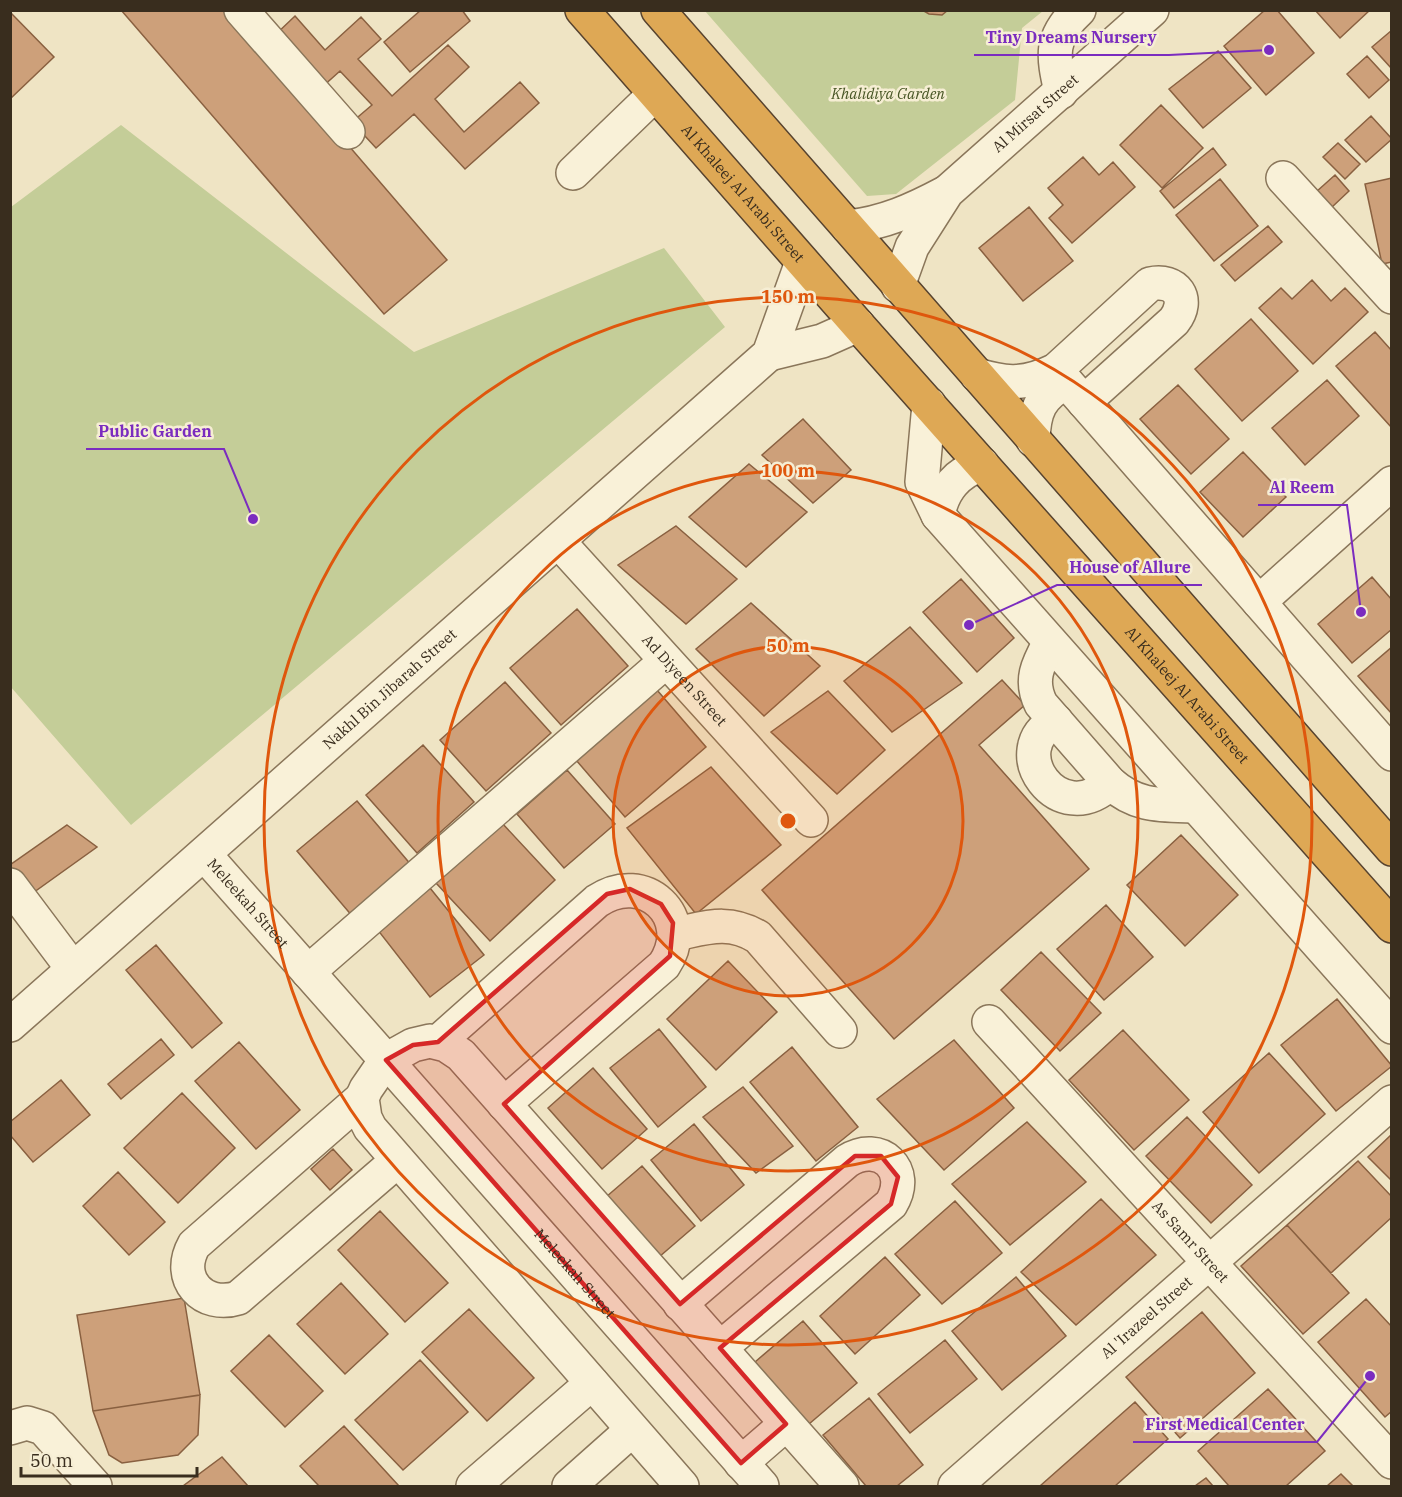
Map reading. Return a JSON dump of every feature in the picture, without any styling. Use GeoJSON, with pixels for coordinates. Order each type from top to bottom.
{"type":"FeatureCollection","features":[{"type":"Feature","properties":{"kind":"highway","name":"Al Khaleej Al Arabi Street"},"geometry":{"type":"LineString","coordinates":[[582,10],[802,262],[1392,926]]}},
{"type":"Feature","properties":{"kind":"highway"},"geometry":{"type":"LineString","coordinates":[[658,10],[1392,849]]}},
{"type":"Feature","properties":{"kind":"street"},"geometry":{"type":"LineString","coordinates":[[241,10],[348,132]]}},
{"type":"Feature","properties":{"kind":"street"},"geometry":{"type":"LineString","coordinates":[[1061,92],[1054,60],[1055,45],[1061,30],[1079,10]]}},
{"type":"Feature","properties":{"kind":"street","name":"Al Mirsat Street"},"geometry":{"type":"LineString","coordinates":[[848,227],[888,220],[947,192],[1152,10]]}},
{"type":"Feature","properties":{"kind":"street"},"geometry":{"type":"LineString","coordinates":[[573,173],[655,94]]}},
{"type":"Feature","properties":{"kind":"street"},"geometry":{"type":"LineString","coordinates":[[1283,178],[1392,297]]}},
{"type":"Feature","properties":{"kind":"street","name":"Al Mirsat Street"},"geometry":{"type":"LineString","coordinates":[[898,286],[912,247],[947,192]]}},
{"type":"Feature","properties":{"kind":"street","name":"Nakhl Bin Jibarah Street"},"geometry":{"type":"LineString","coordinates":[[769,354],[802,262]]}},
{"type":"Feature","properties":{"kind":"street","name":"Nakhl Bin Jibarah Street"},"geometry":{"type":"LineString","coordinates":[[10,1025],[769,354],[822,341],[858,325]]}},
{"type":"Feature","properties":{"kind":"street"},"geometry":{"type":"LineString","coordinates":[[977,375],[997,382],[1017,383],[1038,379],[1069,384],[1392,754]]}},
{"type":"Feature","properties":{"kind":"street"},"geometry":{"type":"LineString","coordinates":[[1033,440],[1033,422],[1039,405],[1051,391],[1069,384]]}},
{"type":"Feature","properties":{"kind":"street"},"geometry":{"type":"LineString","coordinates":[[929,404],[922,482],[938,515],[1392,1028]]}},
{"type":"Feature","properties":{"kind":"street"},"geometry":{"type":"LineString","coordinates":[[938,515],[940,503],[952,483],[970,468],[982,464]]}},
{"type":"Feature","properties":{"kind":"street"},"geometry":{"type":"LineString","coordinates":[[1259,602],[1392,483]]}},
{"type":"Feature","properties":{"kind":"street","name":"Ad Diyeen Street"},"geometry":{"type":"LineString","coordinates":[[558,541],[811,820]]}},
{"type":"Feature","properties":{"kind":"street"},"geometry":{"type":"LineString","coordinates":[[1050,642],[1035,672],[1035,689],[1041,704],[1110,783],[1120,792],[1139,802],[1195,806]]}},
{"type":"Feature","properties":{"kind":"street"},"geometry":{"type":"LineString","coordinates":[[308,972],[666,661]]}},
{"type":"Feature","properties":{"kind":"street"},"geometry":{"type":"LineString","coordinates":[[1056,721],[1048,725],[1036,740],[1035,763],[1045,783],[1054,791],[1076,799],[1087,798],[1110,783]]}},
{"type":"Feature","properties":{"kind":"street","name":"Meleekah Street"},"geometry":{"type":"LineString","coordinates":[[204,854],[752,1475]]}},
{"type":"Feature","properties":{"kind":"street"},"geometry":{"type":"LineString","coordinates":[[10,885],[74,969]]}},
{"type":"Feature","properties":{"kind":"street"},"geometry":{"type":"LineString","coordinates":[[438,1042],[607,894],[630,889],[652,896],[668,912],[675,934],[670,956],[664,966],[504,1104]]}},
{"type":"Feature","properties":{"kind":"street"},"geometry":{"type":"LineString","coordinates":[[675,934],[716,926],[745,929],[758,937],[840,1031]]}},
{"type":"Feature","properties":{"kind":"street","name":"As Samr Street"},"geometry":{"type":"LineString","coordinates":[[989,1022],[1392,1462]]}},
{"type":"Feature","properties":{"kind":"street"},"geometry":{"type":"LineString","coordinates":[[397,1161],[238,1298],[220,1301],[211,1299],[202,1295],[190,1281],[187,1263],[194,1245],[362,1098],[386,1060],[421,1042],[438,1042],[460,1054],[842,1486]]}},
{"type":"Feature","properties":{"kind":"street"},"geometry":{"type":"LineString","coordinates":[[362,1098],[365,1118],[370,1128],[397,1161],[682,1486]]}},
{"type":"Feature","properties":{"kind":"street","name":"Al 'Irazeel Street"},"geometry":{"type":"LineString","coordinates":[[955,1486],[1392,1102]]}},
{"type":"Feature","properties":{"kind":"street"},"geometry":{"type":"LineString","coordinates":[[680,1304],[847,1161],[864,1153],[873,1153],[889,1161],[898,1177],[899,1187],[891,1204],[720,1348]]}},
{"type":"Feature","properties":{"kind":"street"},"geometry":{"type":"LineString","coordinates":[[473,1486],[592,1383]]}},
{"type":"Feature","properties":{"kind":"street"},"geometry":{"type":"LineString","coordinates":[[10,1428],[27,1423],[43,1428],[95,1486]]}},
{"type":"Feature","properties":{"kind":"street"},"geometry":{"type":"LineString","coordinates":[[752,1475],[786,1424]]}},
{"type":"Feature","properties":{"kind":"street"},"geometry":{"type":"LineString","coordinates":[[569,1486],[632,1430]]}},
{"type":"Feature","properties":{"kind":"highlighted area"},"geometry":{"type":"Polygon","coordinates":[[[630,889],[661,904],[673,923],[670,956],[504,1104],[680,1304],[855,1156],[881,1156],[898,1177],[891,1204],[720,1348],[786,1424],[741,1463],[386,1060],[413,1045],[438,1042],[607,894],[630,889]]]}},
{"type":"Feature","properties":{"kind":"green space","name":"Khalidiya Garden"},"geometry":{"type":"Polygon","coordinates":[[[705,11],[1043,11],[1022,28],[1015,100],[896,194],[867,196],[705,11]]]}},
{"type":"Feature","properties":{"kind":"green space"},"geometry":{"type":"Polygon","coordinates":[[[121,125],[414,352],[664,248],[725,327],[131,825],[10,686],[11,207],[121,125]]]}},
{"type":"Feature","properties":{"kind":"building"},"geometry":{"type":"Polygon","coordinates":[[[121,10],[232,10],[447,260],[384,314],[121,10]]]}},
{"type":"Feature","properties":{"kind":"building"},"geometry":{"type":"Polygon","coordinates":[[[421,10],[462,10],[470,21],[410,72],[384,42],[421,10]]]}},
{"type":"Feature","properties":{"kind":"building"},"geometry":{"type":"Polygon","coordinates":[[[922,10],[948,10],[942,15],[929,14],[922,10]]]}},
{"type":"Feature","properties":{"kind":"building"},"geometry":{"type":"Polygon","coordinates":[[[1265,10],[1277,10],[1314,53],[1266,95],[1224,46],[1265,10]]]}},
{"type":"Feature","properties":{"kind":"building"},"geometry":{"type":"Polygon","coordinates":[[[1315,10],[1370,10],[1340,38],[1315,10]]]}},
{"type":"Feature","properties":{"kind":"building"},"geometry":{"type":"Polygon","coordinates":[[[10,12],[54,57],[10,99],[10,12]]]}},
{"type":"Feature","properties":{"kind":"building"},"geometry":{"type":"Polygon","coordinates":[[[295,16],[325,50],[361,17],[381,39],[358,59],[392,96],[448,45],[469,67],[435,99],[464,132],[520,82],[539,103],[465,169],[414,114],[376,148],[352,122],[372,105],[340,71],[321,88],[273,37],[295,16]]]}},
{"type":"Feature","properties":{"kind":"building"},"geometry":{"type":"Polygon","coordinates":[[[1392,30],[1392,69],[1372,47],[1392,30]]]}},
{"type":"Feature","properties":{"kind":"building"},"geometry":{"type":"Polygon","coordinates":[[[1218,51],[1251,88],[1203,128],[1169,89],[1218,51]]]}},
{"type":"Feature","properties":{"kind":"building"},"geometry":{"type":"Polygon","coordinates":[[[1367,56],[1389,80],[1369,98],[1347,74],[1367,56]]]}},
{"type":"Feature","properties":{"kind":"building"},"geometry":{"type":"Polygon","coordinates":[[[1161,105],[1203,148],[1162,188],[1120,145],[1161,105]]]}},
{"type":"Feature","properties":{"kind":"building"},"geometry":{"type":"Polygon","coordinates":[[[1371,116],[1392,139],[1366,162],[1345,140],[1371,116]]]}},
{"type":"Feature","properties":{"kind":"building"},"geometry":{"type":"Polygon","coordinates":[[[1338,143],[1360,164],[1345,179],[1323,157],[1338,143]]]}},
{"type":"Feature","properties":{"kind":"building"},"geometry":{"type":"Polygon","coordinates":[[[1213,148],[1226,165],[1174,208],[1160,191],[1213,148]]]}},
{"type":"Feature","properties":{"kind":"building"},"geometry":{"type":"Polygon","coordinates":[[[1083,157],[1099,175],[1113,162],[1135,187],[1072,243],[1049,218],[1063,205],[1048,188],[1083,157]]]}},
{"type":"Feature","properties":{"kind":"building"},"geometry":{"type":"Polygon","coordinates":[[[1335,175],[1349,191],[1331,208],[1316,192],[1335,175]]]}},
{"type":"Feature","properties":{"kind":"building"},"geometry":{"type":"Polygon","coordinates":[[[1392,178],[1392,262],[1382,264],[1365,184],[1392,178]]]}},
{"type":"Feature","properties":{"kind":"building"},"geometry":{"type":"Polygon","coordinates":[[[1220,179],[1258,226],[1214,261],[1176,215],[1220,179]]]}},
{"type":"Feature","properties":{"kind":"building"},"geometry":{"type":"Polygon","coordinates":[[[1029,207],[1073,261],[1023,301],[979,248],[1029,207]]]}},
{"type":"Feature","properties":{"kind":"building"},"geometry":{"type":"Polygon","coordinates":[[[1268,226],[1282,242],[1235,281],[1221,265],[1268,226]]]}},
{"type":"Feature","properties":{"kind":"building"},"geometry":{"type":"Polygon","coordinates":[[[1312,280],[1331,301],[1345,288],[1368,312],[1313,364],[1259,308],[1281,288],[1292,299],[1312,280]]]}},
{"type":"Feature","properties":{"kind":"building"},"geometry":{"type":"Polygon","coordinates":[[[1251,319],[1298,371],[1242,421],[1195,369],[1251,319]]]}},
{"type":"Feature","properties":{"kind":"building"},"geometry":{"type":"Polygon","coordinates":[[[1375,332],[1392,351],[1392,428],[1336,366],[1375,332]]]}},
{"type":"Feature","properties":{"kind":"building"},"geometry":{"type":"Polygon","coordinates":[[[1327,380],[1359,416],[1305,465],[1272,428],[1327,380]]]}},
{"type":"Feature","properties":{"kind":"building"},"geometry":{"type":"Polygon","coordinates":[[[1178,385],[1229,439],[1191,474],[1140,419],[1178,385]]]}},
{"type":"Feature","properties":{"kind":"building"},"geometry":{"type":"Polygon","coordinates":[[[803,419],[851,470],[813,503],[762,455],[803,419]]]}},
{"type":"Feature","properties":{"kind":"building"},"geometry":{"type":"Polygon","coordinates":[[[1243,452],[1286,497],[1243,537],[1200,492],[1243,452]]]}},
{"type":"Feature","properties":{"kind":"building"},"geometry":{"type":"Polygon","coordinates":[[[749,464],[807,512],[746,567],[689,517],[749,464]]]}},
{"type":"Feature","properties":{"kind":"building"},"geometry":{"type":"Polygon","coordinates":[[[676,526],[737,579],[686,624],[618,565],[676,526]]]}},
{"type":"Feature","properties":{"kind":"building"},"geometry":{"type":"Polygon","coordinates":[[[1372,577],[1392,600],[1392,629],[1352,663],[1318,624],[1372,577]]]}},
{"type":"Feature","properties":{"kind":"building"},"geometry":{"type":"Polygon","coordinates":[[[961,579],[1014,638],[977,672],[923,612],[961,579]]]}},
{"type":"Feature","properties":{"kind":"building"},"geometry":{"type":"Polygon","coordinates":[[[751,603],[820,666],[764,716],[696,649],[751,603]]]}},
{"type":"Feature","properties":{"kind":"building"},"geometry":{"type":"Polygon","coordinates":[[[577,609],[628,666],[561,725],[510,668],[577,609]]]}},
{"type":"Feature","properties":{"kind":"building"},"geometry":{"type":"Polygon","coordinates":[[[910,627],[962,683],[892,732],[844,681],[910,627]]]}},
{"type":"Feature","properties":{"kind":"building"},"geometry":{"type":"Polygon","coordinates":[[[1392,647],[1392,714],[1358,676],[1392,647]]]}},
{"type":"Feature","properties":{"kind":"building"},"geometry":{"type":"Polygon","coordinates":[[[1002,680],[1025,705],[979,745],[1089,869],[894,1039],[762,890],[1002,680]]]}},
{"type":"Feature","properties":{"kind":"building"},"geometry":{"type":"Polygon","coordinates":[[[505,682],[551,733],[486,791],[440,740],[505,682]]]}},
{"type":"Feature","properties":{"kind":"building"},"geometry":{"type":"Polygon","coordinates":[[[657,690],[706,747],[625,817],[576,760],[657,690]]]}},
{"type":"Feature","properties":{"kind":"building"},"geometry":{"type":"Polygon","coordinates":[[[828,691],[885,750],[837,794],[771,732],[828,691]]]}},
{"type":"Feature","properties":{"kind":"building"},"geometry":{"type":"Polygon","coordinates":[[[423,745],[474,802],[417,853],[366,795],[423,745]]]}},
{"type":"Feature","properties":{"kind":"building"},"geometry":{"type":"Polygon","coordinates":[[[711,767],[781,845],[696,914],[627,828],[711,767]]]}},
{"type":"Feature","properties":{"kind":"building"},"geometry":{"type":"Polygon","coordinates":[[[567,770],[615,824],[564,868],[517,814],[567,770]]]}},
{"type":"Feature","properties":{"kind":"building"},"geometry":{"type":"Polygon","coordinates":[[[357,801],[412,866],[353,917],[297,851],[357,801]]]}},
{"type":"Feature","properties":{"kind":"building"},"geometry":{"type":"Polygon","coordinates":[[[501,822],[555,880],[490,941],[436,883],[501,822]]]}},
{"type":"Feature","properties":{"kind":"building"},"geometry":{"type":"Polygon","coordinates":[[[67,825],[97,847],[30,895],[10,865],[67,825]]]}},
{"type":"Feature","properties":{"kind":"building"},"geometry":{"type":"Polygon","coordinates":[[[1181,835],[1238,895],[1185,946],[1127,885],[1181,835]]]}},
{"type":"Feature","properties":{"kind":"building"},"geometry":{"type":"Polygon","coordinates":[[[430,888],[484,955],[430,997],[377,929],[430,888]]]}},
{"type":"Feature","properties":{"kind":"building"},"geometry":{"type":"Polygon","coordinates":[[[1106,905],[1153,957],[1104,1000],[1057,949],[1106,905]]]}},
{"type":"Feature","properties":{"kind":"building"},"geometry":{"type":"Polygon","coordinates":[[[156,945],[222,1023],[192,1048],[126,970],[156,945]]]}},
{"type":"Feature","properties":{"kind":"building"},"geometry":{"type":"Polygon","coordinates":[[[1041,952],[1101,1013],[1060,1051],[1001,990],[1041,952]]]}},
{"type":"Feature","properties":{"kind":"building"},"geometry":{"type":"Polygon","coordinates":[[[728,961],[777,1012],[716,1070],[667,1019],[728,961]]]}},
{"type":"Feature","properties":{"kind":"building"},"geometry":{"type":"Polygon","coordinates":[[[1337,999],[1392,1066],[1336,1111],[1281,1045],[1337,999]]]}},
{"type":"Feature","properties":{"kind":"building"},"geometry":{"type":"Polygon","coordinates":[[[659,1029],[706,1087],[658,1127],[610,1068],[659,1029]]]}},
{"type":"Feature","properties":{"kind":"building"},"geometry":{"type":"Polygon","coordinates":[[[1123,1030],[1189,1100],[1134,1150],[1069,1080],[1123,1030]]]}},
{"type":"Feature","properties":{"kind":"building"},"geometry":{"type":"Polygon","coordinates":[[[161,1039],[174,1055],[121,1099],[108,1084],[161,1039]]]}},
{"type":"Feature","properties":{"kind":"building"},"geometry":{"type":"Polygon","coordinates":[[[954,1040],[1014,1108],[944,1170],[877,1099],[954,1040]]]}},
{"type":"Feature","properties":{"kind":"building"},"geometry":{"type":"Polygon","coordinates":[[[239,1042],[300,1110],[256,1149],[195,1081],[239,1042]]]}},
{"type":"Feature","properties":{"kind":"building"},"geometry":{"type":"Polygon","coordinates":[[[792,1047],[858,1127],[816,1161],[750,1082],[792,1047]]]}},
{"type":"Feature","properties":{"kind":"building"},"geometry":{"type":"Polygon","coordinates":[[[1269,1053],[1325,1114],[1259,1173],[1203,1112],[1269,1053]]]}},
{"type":"Feature","properties":{"kind":"building"},"geometry":{"type":"Polygon","coordinates":[[[593,1068],[647,1129],[602,1169],[548,1108],[593,1068]]]}},
{"type":"Feature","properties":{"kind":"building"},"geometry":{"type":"Polygon","coordinates":[[[61,1080],[90,1115],[33,1162],[10,1135],[10,1122],[61,1080]]]}},
{"type":"Feature","properties":{"kind":"building"},"geometry":{"type":"Polygon","coordinates":[[[743,1087],[793,1146],[756,1173],[703,1117],[743,1087]]]}},
{"type":"Feature","properties":{"kind":"building"},"geometry":{"type":"Polygon","coordinates":[[[182,1093],[235,1148],[178,1203],[124,1148],[182,1093]]]}},
{"type":"Feature","properties":{"kind":"building"},"geometry":{"type":"Polygon","coordinates":[[[1187,1117],[1252,1185],[1211,1223],[1146,1156],[1187,1117]]]}},
{"type":"Feature","properties":{"kind":"building"},"geometry":{"type":"Polygon","coordinates":[[[1027,1122],[1086,1182],[1010,1245],[952,1184],[1027,1122]]]}},
{"type":"Feature","properties":{"kind":"building"},"geometry":{"type":"Polygon","coordinates":[[[694,1124],[744,1185],[701,1221],[651,1160],[694,1124]]]}},
{"type":"Feature","properties":{"kind":"building"},"geometry":{"type":"Polygon","coordinates":[[[1392,1134],[1392,1181],[1368,1157],[1392,1134]]]}},
{"type":"Feature","properties":{"kind":"building"},"geometry":{"type":"Polygon","coordinates":[[[333,1149],[352,1170],[330,1190],[311,1169],[333,1149]]]}},
{"type":"Feature","properties":{"kind":"building"},"geometry":{"type":"Polygon","coordinates":[[[1358,1161],[1392,1197],[1392,1217],[1331,1273],[1287,1225],[1358,1161]]]}},
{"type":"Feature","properties":{"kind":"building"},"geometry":{"type":"Polygon","coordinates":[[[642,1166],[695,1226],[659,1257],[606,1197],[642,1166]]]}},
{"type":"Feature","properties":{"kind":"building"},"geometry":{"type":"Polygon","coordinates":[[[118,1172],[165,1222],[129,1255],[83,1206],[118,1172]]]}},
{"type":"Feature","properties":{"kind":"building"},"geometry":{"type":"Polygon","coordinates":[[[1101,1199],[1156,1255],[1076,1325],[1021,1272],[1101,1199]]]}},
{"type":"Feature","properties":{"kind":"building"},"geometry":{"type":"Polygon","coordinates":[[[955,1201],[1002,1253],[942,1304],[895,1254],[955,1201]]]}},
{"type":"Feature","properties":{"kind":"building"},"geometry":{"type":"Polygon","coordinates":[[[380,1211],[448,1283],[405,1322],[338,1250],[380,1211]]]}},
{"type":"Feature","properties":{"kind":"building"},"geometry":{"type":"Polygon","coordinates":[[[1287,1225],[1349,1293],[1303,1334],[1241,1266],[1287,1225]]]}},
{"type":"Feature","properties":{"kind":"building"},"geometry":{"type":"Polygon","coordinates":[[[885,1257],[920,1295],[855,1354],[820,1316],[885,1257]]]}},
{"type":"Feature","properties":{"kind":"building"},"geometry":{"type":"Polygon","coordinates":[[[1016,1277],[1066,1336],[1002,1390],[952,1331],[1016,1277]]]}},
{"type":"Feature","properties":{"kind":"building"},"geometry":{"type":"Polygon","coordinates":[[[341,1283],[388,1334],[345,1374],[297,1324],[341,1283]]]}},
{"type":"Feature","properties":{"kind":"building"},"geometry":{"type":"Polygon","coordinates":[[[184,1298],[200,1395],[93,1411],[77,1315],[184,1298]]]}},
{"type":"Feature","properties":{"kind":"building"},"geometry":{"type":"Polygon","coordinates":[[[1366,1299],[1392,1327],[1392,1411],[1385,1417],[1318,1342],[1366,1299]]]}},
{"type":"Feature","properties":{"kind":"building"},"geometry":{"type":"Polygon","coordinates":[[[469,1309],[534,1378],[487,1421],[422,1352],[469,1309]]]}},
{"type":"Feature","properties":{"kind":"building"},"geometry":{"type":"Polygon","coordinates":[[[1202,1312],[1255,1373],[1180,1438],[1126,1377],[1202,1312]]]}},
{"type":"Feature","properties":{"kind":"building"},"geometry":{"type":"Polygon","coordinates":[[[803,1321],[857,1383],[809,1424],[755,1362],[803,1321]]]}},
{"type":"Feature","properties":{"kind":"building"},"geometry":{"type":"Polygon","coordinates":[[[269,1335],[323,1391],[285,1427],[231,1371],[269,1335]]]}},
{"type":"Feature","properties":{"kind":"building"},"geometry":{"type":"Polygon","coordinates":[[[945,1340],[977,1379],[910,1433],[878,1394],[945,1340]]]}},
{"type":"Feature","properties":{"kind":"building"},"geometry":{"type":"Polygon","coordinates":[[[420,1360],[468,1412],[403,1470],[355,1420],[420,1360]]]}},
{"type":"Feature","properties":{"kind":"building"},"geometry":{"type":"Polygon","coordinates":[[[1268,1389],[1325,1451],[1286,1486],[1229,1486],[1198,1451],[1268,1389]]]}},
{"type":"Feature","properties":{"kind":"building"},"geometry":{"type":"Polygon","coordinates":[[[200,1395],[198,1435],[178,1455],[122,1463],[109,1455],[93,1411],[200,1395]]]}},
{"type":"Feature","properties":{"kind":"building"},"geometry":{"type":"Polygon","coordinates":[[[869,1398],[923,1465],[897,1486],[866,1486],[823,1435],[869,1398]]]}},
{"type":"Feature","properties":{"kind":"building"},"geometry":{"type":"Polygon","coordinates":[[[1135,1402],[1168,1439],[1115,1486],[1040,1486],[1135,1402]]]}},
{"type":"Feature","properties":{"kind":"building"},"geometry":{"type":"Polygon","coordinates":[[[344,1426],[399,1486],[319,1486],[300,1466],[344,1426]]]}},
{"type":"Feature","properties":{"kind":"building"},"geometry":{"type":"Polygon","coordinates":[[[222,1457],[248,1486],[183,1486],[222,1457]]]}},
{"type":"Feature","properties":{"kind":"building"},"geometry":{"type":"Polygon","coordinates":[[[1341,1474],[1353,1486],[1327,1486],[1341,1474]]]}},
{"type":"Feature","properties":{"kind":"building"},"geometry":{"type":"Polygon","coordinates":[[[1206,1478],[1213,1486],[1195,1486],[1206,1478]]]}},
{"type":"Feature","properties":{"kind":"place","name":"Tiny Dreams Nursery"},"geometry":{"type":"Point","coordinates":[1269,50]}},
{"type":"Feature","properties":{"kind":"place","name":"Public Garden"},"geometry":{"type":"Point","coordinates":[253,519]}},
{"type":"Feature","properties":{"kind":"place","name":"Al Reem"},"geometry":{"type":"Point","coordinates":[1361,612]}},
{"type":"Feature","properties":{"kind":"place","name":"House of Allure"},"geometry":{"type":"Point","coordinates":[969,625]}},
{"type":"Feature","properties":{"kind":"place","name":"First Medical Center"},"geometry":{"type":"Point","coordinates":[1370,1376]}}]}
